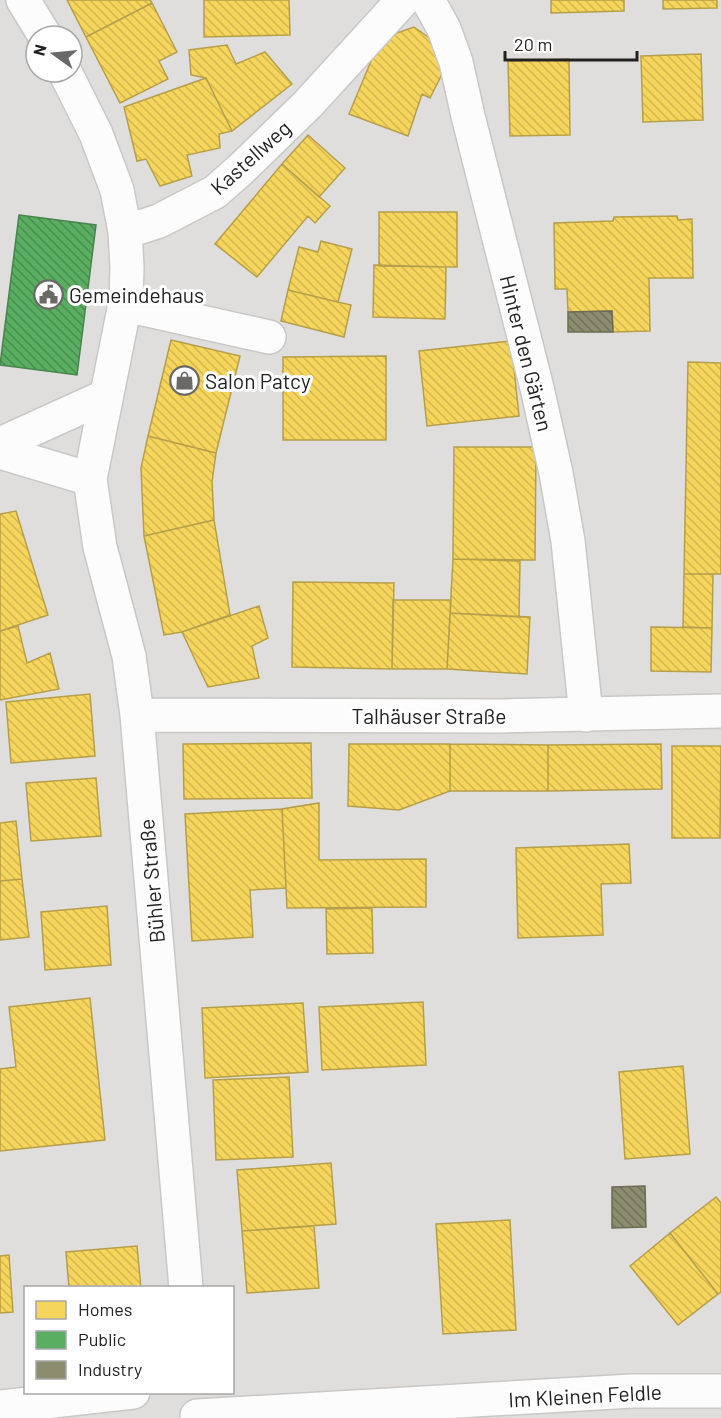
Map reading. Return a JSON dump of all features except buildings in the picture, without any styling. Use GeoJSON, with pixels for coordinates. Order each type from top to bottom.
{"type":"FeatureCollection","features":[{"type":"Feature","properties":{"kind":"street"},"geometry":{"type":"LineString","coordinates":[[23,0],[38,24]]}},
{"type":"Feature","properties":{"kind":"street","name":"Kastellweg"},"geometry":{"type":"LineString","coordinates":[[125,232],[159,221],[214,192],[308,104],[403,0]]}},
{"type":"Feature","properties":{"kind":"street","name":"Hinter den Gärten"},"geometry":{"type":"LineString","coordinates":[[428,0],[444,29],[456,62],[556,473],[568,541],[586,715]]}},
{"type":"Feature","properties":{"kind":"street"},"geometry":{"type":"LineString","coordinates":[[0,452],[90,479],[125,305],[128,267],[125,232],[117,190],[96,134],[71,84]]}},
{"type":"Feature","properties":{"kind":"street"},"geometry":{"type":"LineString","coordinates":[[125,305],[269,337]]}},
{"type":"Feature","properties":{"kind":"street"},"geometry":{"type":"LineString","coordinates":[[0,444],[106,396]]}},
{"type":"Feature","properties":{"kind":"street","name":"Bühler Straße"},"geometry":{"type":"LineString","coordinates":[[90,479],[100,547],[129,656],[137,715],[186,1286]]}},
{"type":"Feature","properties":{"kind":"street","name":"Talhäuser Straße"},"geometry":{"type":"LineString","coordinates":[[137,715],[586,715],[721,711]]}},
{"type":"Feature","properties":{"kind":"street","name":"Im Kleinen Feldle"},"geometry":{"type":"LineString","coordinates":[[196,1409],[577,1406],[633,1391],[721,1390]]}},
{"type":"Feature","properties":{"kind":"street"},"geometry":{"type":"LineString","coordinates":[[0,1407],[116,1394]]}},
{"type":"Feature","properties":{"kind":"shaded area"},"geometry":{"type":"Polygon","coordinates":[[[0,0],[721,0],[721,1418],[0,1418],[0,0]]]}},
{"type":"Feature","properties":{"kind":"place","name":"Gemeindehaus"},"geometry":{"type":"Point","coordinates":[48,294]}},
{"type":"Feature","properties":{"kind":"place","name":"Salon Patcy"},"geometry":{"type":"Point","coordinates":[184,380]}}]}
